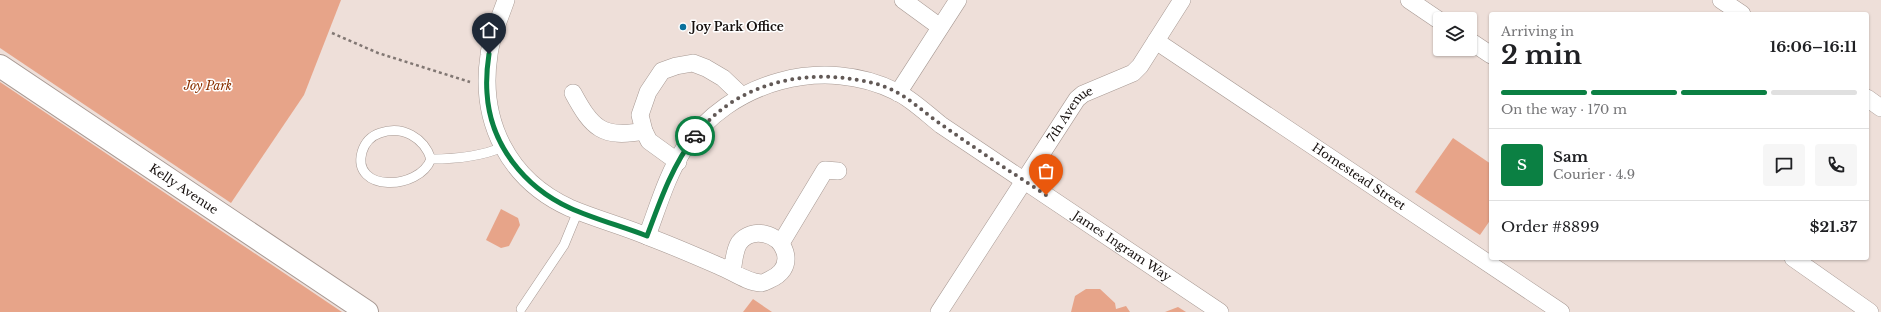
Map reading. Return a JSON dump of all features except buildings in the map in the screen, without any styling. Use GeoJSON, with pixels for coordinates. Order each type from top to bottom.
{"type":"FeatureCollection","features":[{"type":"Feature","properties":{"kind":"main road","name":"Kelly Avenue"},"geometry":{"type":"LineString","coordinates":[[0,66],[367,312]]}},
{"type":"Feature","properties":{"kind":"street"},"geometry":{"type":"LineString","coordinates":[[506,0],[492,42],[486,80],[490,116],[503,147],[514,164],[530,182],[549,196],[578,211],[647,236],[742,277],[762,283],[780,276],[784,269],[785,253],[781,243],[771,235],[760,233],[748,236],[740,242],[735,252],[732,272]]}},
{"type":"Feature","properties":{"kind":"street"},"geometry":{"type":"LineString","coordinates":[[903,0],[940,27]]}},
{"type":"Feature","properties":{"kind":"street"},"geometry":{"type":"LineString","coordinates":[[898,93],[958,0]]}},
{"type":"Feature","properties":{"kind":"street","name":"7th Avenue"},"geometry":{"type":"LineString","coordinates":[[939,312],[1077,99],[1082,94],[1133,73],[1140,66],[1182,0]]}},
{"type":"Feature","properties":{"kind":"street"},"geometry":{"type":"LineString","coordinates":[[1409,0],[1433,16]]}},
{"type":"Feature","properties":{"kind":"street"},"geometry":{"type":"LineString","coordinates":[[1721,0],[1739,12]]}},
{"type":"Feature","properties":{"kind":"street","name":"Homestead Street"},"geometry":{"type":"LineString","coordinates":[[1156,40],[1561,312]]}},
{"type":"Feature","properties":{"kind":"street"},"geometry":{"type":"LineString","coordinates":[[1477,46],[1489,54]]}},
{"type":"Feature","properties":{"kind":"street"},"geometry":{"type":"LineString","coordinates":[[678,162],[649,141],[644,131],[640,115],[648,92],[662,71],[676,66],[693,63],[706,68],[723,78],[742,96]]}},
{"type":"Feature","properties":{"kind":"street","name":"James Ingram Way"},"geometry":{"type":"LineString","coordinates":[[647,236],[671,175],[684,150],[702,126],[730,103],[766,85],[779,81],[820,76],[864,80],[898,93],[941,125],[1067,208],[1220,312]]}},
{"type":"Feature","properties":{"kind":"street"},"geometry":{"type":"LineString","coordinates":[[573,93],[582,110],[596,126],[610,133],[626,135],[644,131]]}},
{"type":"Feature","properties":{"kind":"street"},"geometry":{"type":"LineString","coordinates":[[1869,99],[1881,108]]}},
{"type":"Feature","properties":{"kind":"street"},"geometry":{"type":"LineString","coordinates":[[781,243],[826,170],[838,171]]}},
{"type":"Feature","properties":{"kind":"street"},"geometry":{"type":"LineString","coordinates":[[1796,260],[1870,312]]}},
{"type":"Feature","properties":{"kind":"lane"},"geometry":{"type":"LineString","coordinates":[[389,131],[404,132],[418,138],[429,152],[431,159],[426,170],[419,176],[410,180],[390,183],[372,178],[364,172],[361,160],[364,146],[367,141],[374,134],[389,131]]}},
{"type":"Feature","properties":{"kind":"lane"},"geometry":{"type":"LineString","coordinates":[[431,159],[455,159],[488,154],[503,147]]}},
{"type":"Feature","properties":{"kind":"lane"},"geometry":{"type":"LineString","coordinates":[[521,309],[564,244],[578,211]]}},
{"type":"Feature","properties":{"kind":"path"},"geometry":{"type":"LineString","coordinates":[[332,33],[378,53],[470,82]]}},
{"type":"Feature","properties":{"kind":"green space","name":"Joy Park"},"geometry":{"type":"Polygon","coordinates":[[[0,0],[341,0],[304,95],[231,203],[0,48],[0,0]]]}},
{"type":"Feature","properties":{"kind":"green space"},"geometry":{"type":"Polygon","coordinates":[[[0,82],[342,312],[0,312],[0,82]]]}},
{"type":"Feature","properties":{"kind":"green space"},"geometry":{"type":"Polygon","coordinates":[[[1453,138],[1489,163],[1489,222],[1480,235],[1415,192],[1453,138]]]}},
{"type":"Feature","properties":{"kind":"green space"},"geometry":{"type":"Polygon","coordinates":[[[501,209],[518,218],[520,225],[509,246],[501,248],[486,240],[501,209]]]}},
{"type":"Feature","properties":{"kind":"green space"},"geometry":{"type":"Polygon","coordinates":[[[1086,289],[1100,289],[1115,303],[1116,309],[1126,306],[1130,312],[1071,312],[1075,296],[1086,289]]]}},
{"type":"Feature","properties":{"kind":"green space"},"geometry":{"type":"Polygon","coordinates":[[[753,299],[772,312],[743,312],[753,299]]]}},
{"type":"Feature","properties":{"kind":"green space"},"geometry":{"type":"Polygon","coordinates":[[[1178,307],[1186,312],[1165,312],[1178,307]]]}},
{"type":"Feature","properties":{"kind":"way so far"},"geometry":{"type":"LineString","coordinates":[[695,136],[702,126],[730,103],[753,90],[766,85],[806,76],[826,76],[864,80],[898,93],[941,125],[1046,195]]}},
{"type":"Feature","properties":{"kind":"place","name":"Joy Park Office"},"geometry":{"type":"Point","coordinates":[683,27]}},
{"type":"Feature","properties":{"kind":"route"},"geometry":{"type":"LineString","coordinates":[[489,54],[486,80],[487,94],[490,116],[500,143],[514,164],[530,182],[569,208],[647,236],[671,175],[684,150],[695,136]]}}]}
